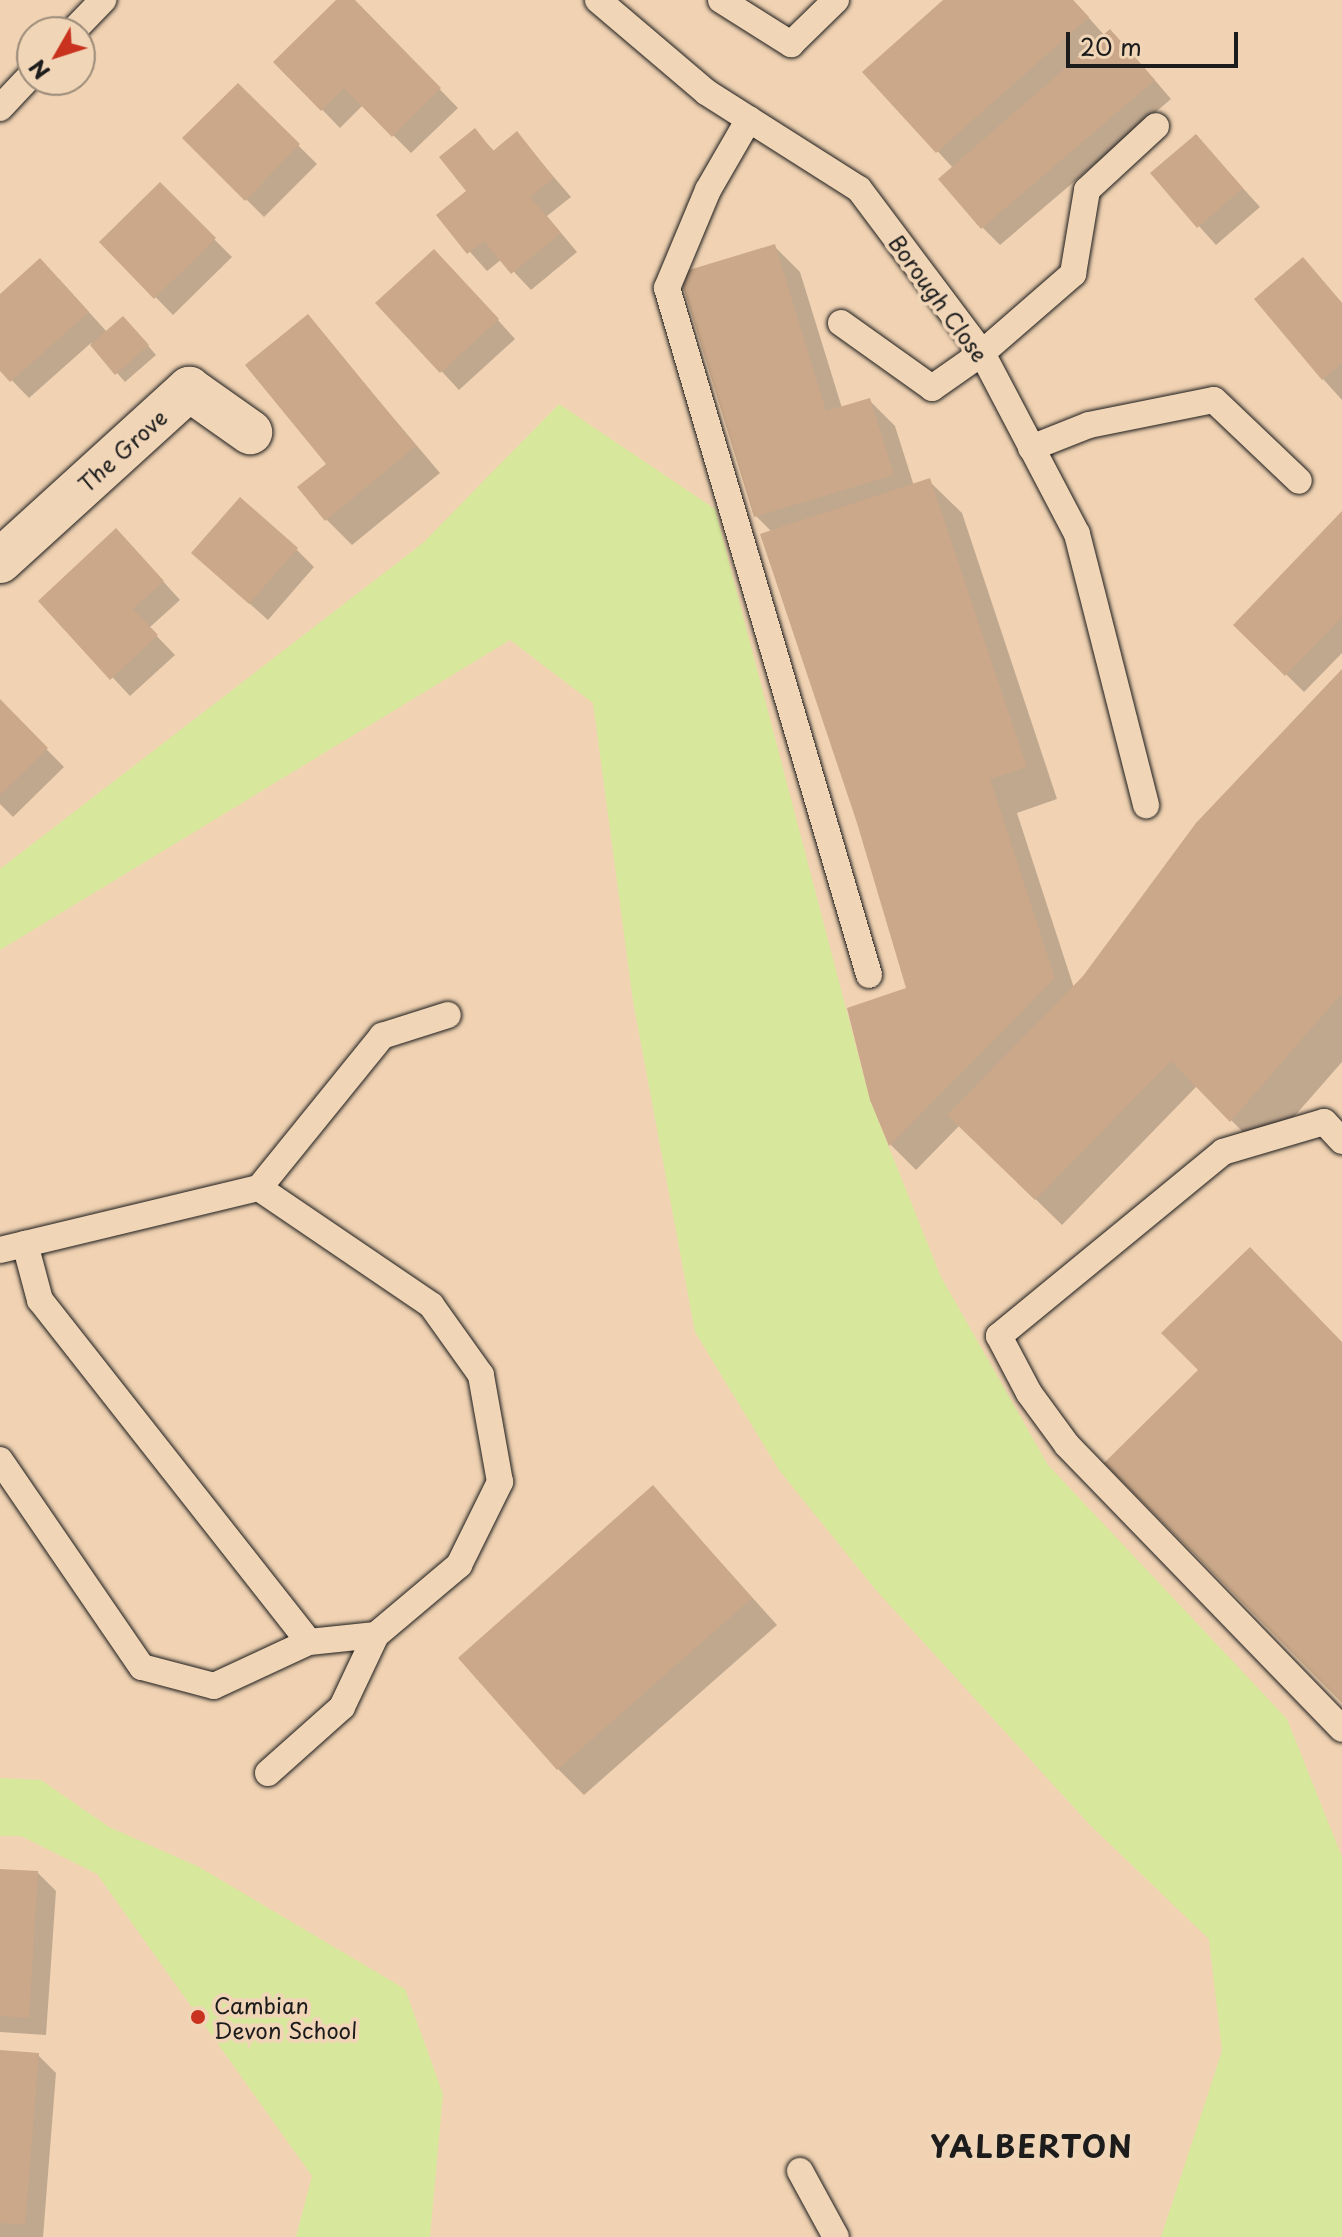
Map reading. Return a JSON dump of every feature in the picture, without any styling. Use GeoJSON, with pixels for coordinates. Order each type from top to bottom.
{"type":"FeatureCollection","features":[{"type":"Feature","properties":{"kind":"street","name":"The Grove"},"geometry":{"type":"LineString","coordinates":[[0,561],[189,389],[250,432]]}},
{"type":"Feature","properties":{"kind":"lane"},"geometry":{"type":"LineString","coordinates":[[88,16],[103,0]]}},
{"type":"Feature","properties":{"kind":"lane","name":"Borough Close"},"geometry":{"type":"LineString","coordinates":[[598,0],[706,92],[859,189],[982,353],[1077,534],[1146,805]]}},
{"type":"Feature","properties":{"kind":"lane"},"geometry":{"type":"LineString","coordinates":[[721,0],[791,44],[836,0]]}},
{"type":"Feature","properties":{"kind":"lane"},"geometry":{"type":"LineString","coordinates":[[0,108],[16,91]]}},
{"type":"Feature","properties":{"kind":"lane"},"geometry":{"type":"LineString","coordinates":[[749,119],[708,190],[667,288],[869,975]]}},
{"type":"Feature","properties":{"kind":"lane"},"geometry":{"type":"LineString","coordinates":[[841,323],[932,388],[982,353],[1073,274],[1087,190],[1156,126]]}},
{"type":"Feature","properties":{"kind":"lane"},"geometry":{"type":"LineString","coordinates":[[1031,448],[1089,425],[1214,400],[1299,481]]}},
{"type":"Feature","properties":{"kind":"lane"},"geometry":{"type":"LineString","coordinates":[[309,1642],[40,1300],[13,1247],[259,1188],[382,1036],[448,1015]]}},
{"type":"Feature","properties":{"kind":"lane"},"geometry":{"type":"LineString","coordinates":[[1336,1122],[1223,1152],[999,1336],[1029,1393],[1067,1445],[1342,1729]]}},
{"type":"Feature","properties":{"kind":"lane"},"geometry":{"type":"LineString","coordinates":[[259,1188],[431,1305],[481,1375],[500,1482],[459,1565],[376,1635],[342,1707],[268,1773]]}},
{"type":"Feature","properties":{"kind":"lane"},"geometry":{"type":"LineString","coordinates":[[0,1460],[142,1667],[214,1686],[309,1642],[376,1635]]}},
{"type":"Feature","properties":{"kind":"lane"},"geometry":{"type":"LineString","coordinates":[[800,2171],[836,2237]]}},
{"type":"Feature","properties":{"kind":"green space"},"geometry":{"type":"Polygon","coordinates":[[[559,404],[715,509],[870,1100],[941,1277],[1048,1465],[1287,1719],[1342,1857],[1342,2237],[1161,2237],[1222,2051],[1209,1939],[1089,1824],[875,1589],[779,1470],[695,1332],[633,1001],[593,703],[510,640],[0,950],[0,869],[423,543],[559,404]]]}},
{"type":"Feature","properties":{"kind":"green space"},"geometry":{"type":"Polygon","coordinates":[[[0,1778],[41,1780],[109,1827],[199,1867],[405,1989],[443,2094],[430,2237],[296,2237],[312,2176],[97,1874],[21,1836],[0,1836],[0,1778]]]}},
{"type":"Feature","properties":{"kind":"building"},"geometry":{"type":"Polygon","coordinates":[[[336,0],[355,0],[441,88],[392,137],[344,88],[321,111],[273,62],[336,0]]]}},
{"type":"Feature","properties":{"kind":"building"},"geometry":{"type":"Polygon","coordinates":[[[943,0],[1073,0],[1089,17],[936,153],[862,72],[943,0]]]}},
{"type":"Feature","properties":{"kind":"building"},"geometry":{"type":"Polygon","coordinates":[[[1110,29],[1155,80],[981,229],[938,179],[1110,29]]]}},
{"type":"Feature","properties":{"kind":"building"},"geometry":{"type":"Polygon","coordinates":[[[238,83],[300,144],[245,201],[182,138],[238,83]]]}},
{"type":"Feature","properties":{"kind":"building"},"geometry":{"type":"Polygon","coordinates":[[[475,128],[493,151],[517,131],[554,178],[530,197],[561,233],[511,274],[484,241],[467,254],[436,215],[466,191],[439,157],[475,128]]]}},
{"type":"Feature","properties":{"kind":"building"},"geometry":{"type":"Polygon","coordinates":[[[1196,134],[1243,188],[1197,228],[1150,173],[1196,134]]]}},
{"type":"Feature","properties":{"kind":"building"},"geometry":{"type":"Polygon","coordinates":[[[160,182],[216,238],[154,299],[99,242],[160,182]]]}},
{"type":"Feature","properties":{"kind":"building"},"geometry":{"type":"Polygon","coordinates":[[[775,244],[826,411],[870,398],[894,475],[754,517],[679,273],[775,244]]]}},
{"type":"Feature","properties":{"kind":"building"},"geometry":{"type":"Polygon","coordinates":[[[434,249],[499,319],[440,373],[375,303],[434,249]]]}},
{"type":"Feature","properties":{"kind":"building"},"geometry":{"type":"Polygon","coordinates":[[[1303,257],[1342,303],[1342,363],[1322,380],[1254,299],[1303,257]]]}},
{"type":"Feature","properties":{"kind":"building"},"geometry":{"type":"Polygon","coordinates":[[[40,258],[89,312],[10,382],[0,371],[0,294],[40,258]]]}},
{"type":"Feature","properties":{"kind":"building"},"geometry":{"type":"Polygon","coordinates":[[[308,314],[416,446],[325,521],[297,487],[326,464],[245,365],[308,314]]]}},
{"type":"Feature","properties":{"kind":"building"},"geometry":{"type":"Polygon","coordinates":[[[123,316],[149,345],[115,375],[90,345],[123,316]]]}},
{"type":"Feature","properties":{"kind":"building"},"geometry":{"type":"Polygon","coordinates":[[[930,478],[1027,767],[990,779],[1055,978],[889,1146],[870,1100],[847,1008],[906,988],[857,823],[760,534],[930,478]]]}},
{"type":"Feature","properties":{"kind":"building"},"geometry":{"type":"Polygon","coordinates":[[[240,497],[298,548],[249,604],[191,553],[240,497]]]}},
{"type":"Feature","properties":{"kind":"building"},"geometry":{"type":"Polygon","coordinates":[[[1342,511],[1342,617],[1285,676],[1233,625],[1342,511]]]}},
{"type":"Feature","properties":{"kind":"building"},"geometry":{"type":"Polygon","coordinates":[[[116,528],[164,581],[133,609],[158,635],[110,680],[38,601],[116,528]]]}},
{"type":"Feature","properties":{"kind":"building"},"geometry":{"type":"Polygon","coordinates":[[[1342,669],[1342,993],[1230,1122],[1171,1061],[1035,1200],[947,1115],[1083,976],[1196,823],[1342,669]]]}},
{"type":"Feature","properties":{"kind":"building"},"geometry":{"type":"Polygon","coordinates":[[[0,699],[48,748],[0,795],[0,699]]]}},
{"type":"Feature","properties":{"kind":"building"},"geometry":{"type":"Polygon","coordinates":[[[1250,1247],[1342,1342],[1342,1703],[1104,1463],[1198,1370],[1161,1333],[1250,1247]]]}},
{"type":"Feature","properties":{"kind":"building"},"geometry":{"type":"Polygon","coordinates":[[[653,1485],[752,1598],[557,1770],[458,1658],[653,1485]]]}},
{"type":"Feature","properties":{"kind":"building"},"geometry":{"type":"Polygon","coordinates":[[[0,1869],[38,1871],[29,2018],[0,2016],[0,1869]]]}},
{"type":"Feature","properties":{"kind":"building"},"geometry":{"type":"Polygon","coordinates":[[[0,2050],[39,2053],[25,2225],[0,2223],[0,2050]]]}},
{"type":"Feature","properties":{"kind":"place","name":"Cambian Devon School"},"geometry":{"type":"Point","coordinates":[198,2017]}},
{"type":"Feature","properties":{"kind":"district","name":"YALBERTON"},"geometry":{"type":"Point","coordinates":[1032,2146]}}]}
